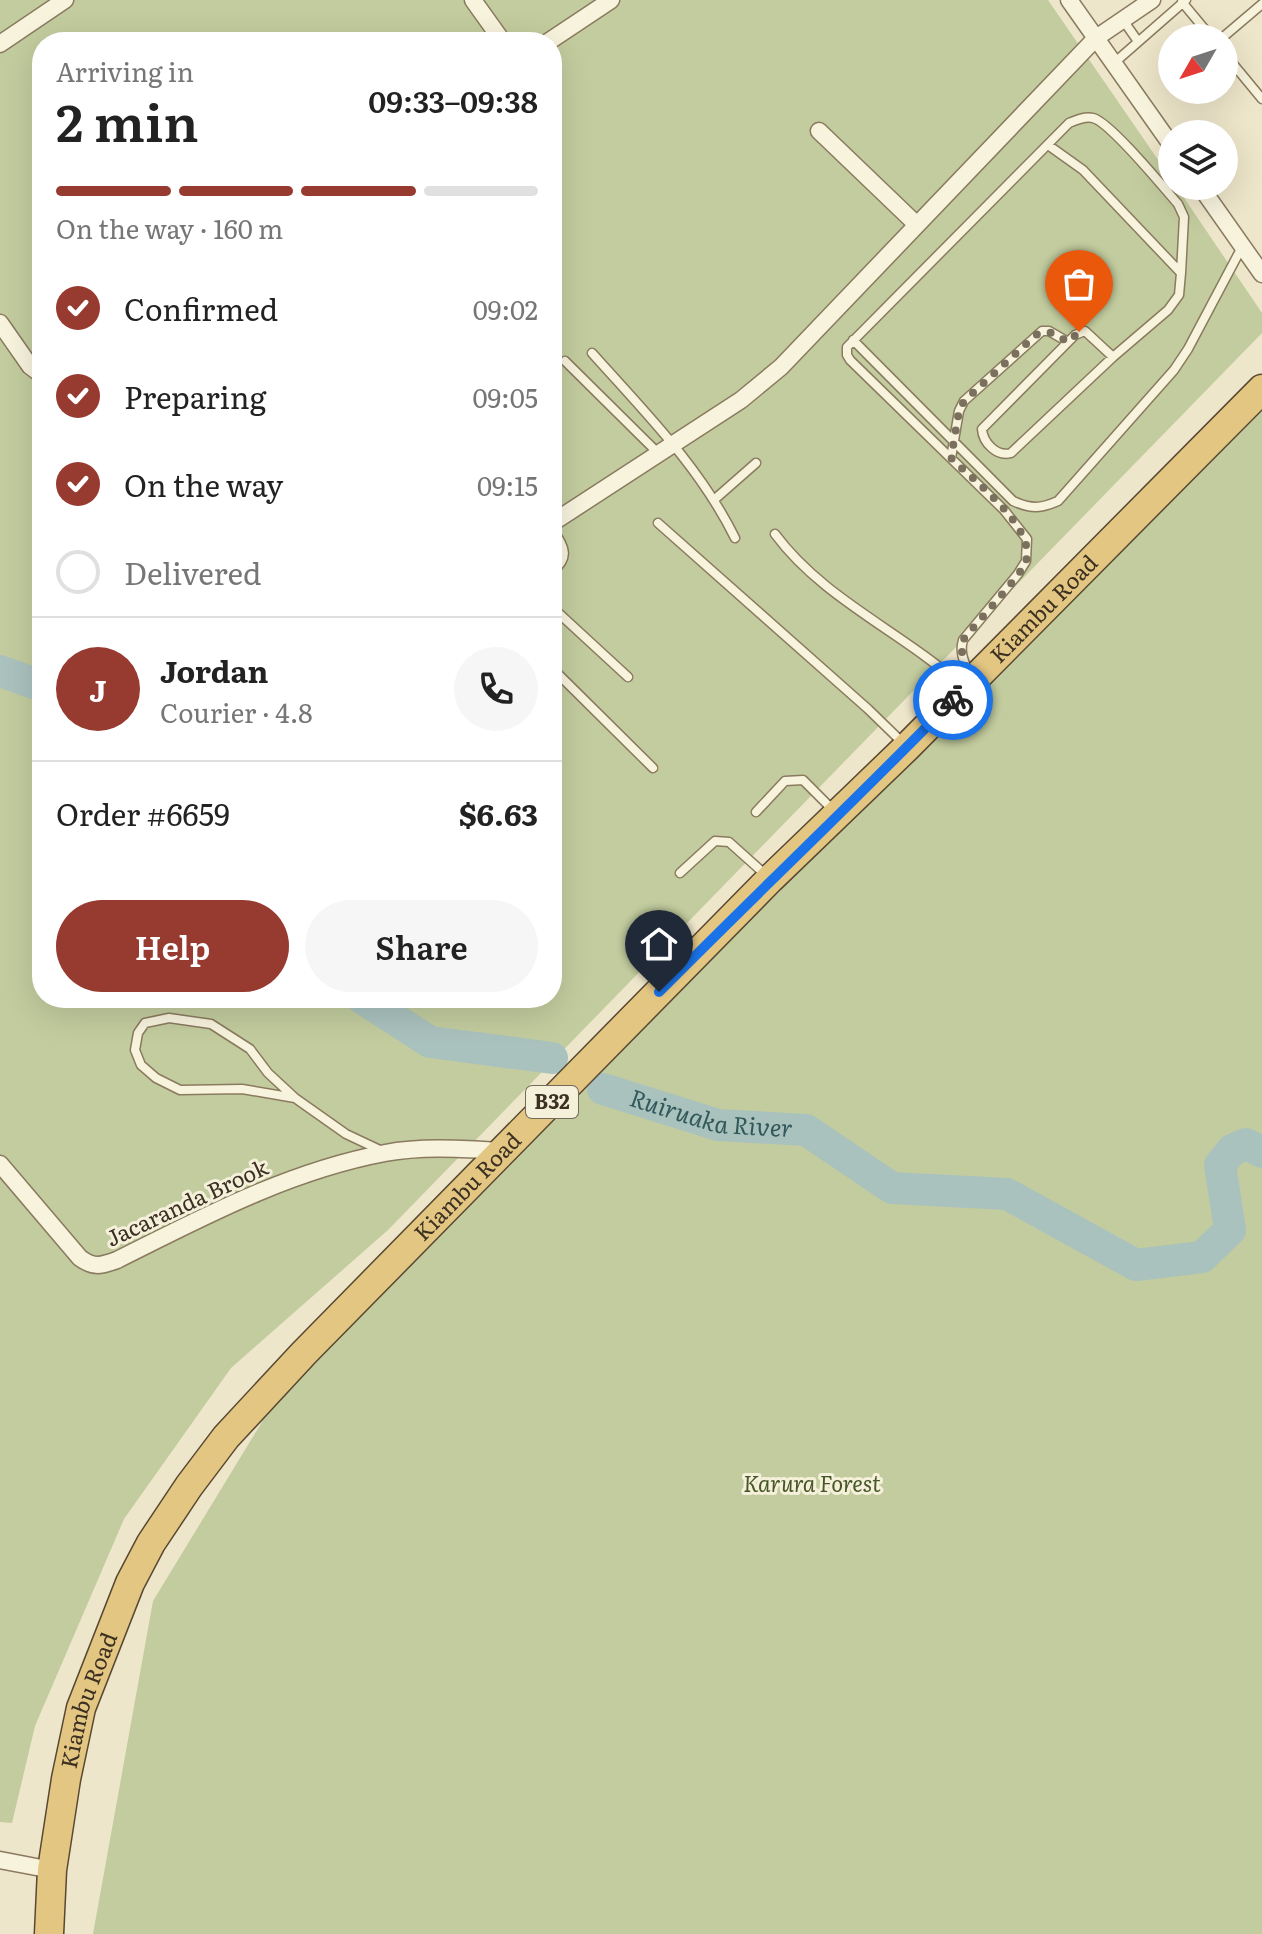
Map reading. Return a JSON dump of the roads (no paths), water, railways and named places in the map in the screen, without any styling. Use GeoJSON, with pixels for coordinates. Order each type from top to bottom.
{"type":"FeatureCollection","features":[{"type":"Feature","properties":{"kind":"highway","name":"Kiambu Road"},"geometry":{"type":"LineString","coordinates":[[49,1934],[52,1870],[81,1708],[125,1594],[151,1543],[189,1486],[252,1407],[770,879],[839,816],[1262,389]]}},
{"type":"Feature","properties":{"kind":"street"},"geometry":{"type":"LineString","coordinates":[[0,44],[65,0]]}},
{"type":"Feature","properties":{"kind":"street"},"geometry":{"type":"LineString","coordinates":[[473,0],[496,32]]}},
{"type":"Feature","properties":{"kind":"street"},"geometry":{"type":"LineString","coordinates":[[562,33],[611,0]]}},
{"type":"Feature","properties":{"kind":"street"},"geometry":{"type":"LineString","coordinates":[[1069,0],[1158,126]]}},
{"type":"Feature","properties":{"kind":"street"},"geometry":{"type":"LineString","coordinates":[[562,518],[741,400],[781,367],[1096,38],[1152,0]]}},
{"type":"Feature","properties":{"kind":"street"},"geometry":{"type":"LineString","coordinates":[[819,131],[916,224]]}},
{"type":"Feature","properties":{"kind":"street"},"geometry":{"type":"LineString","coordinates":[[1210,200],[1262,274]]}},
{"type":"Feature","properties":{"kind":"street"},"geometry":{"type":"LineString","coordinates":[[0,323],[32,368]]}},
{"type":"Feature","properties":{"kind":"street","name":"Jacaranda Brook"},"geometry":{"type":"LineString","coordinates":[[0,1164],[80,1258],[91,1266],[102,1266],[244,1196],[307,1174],[386,1153],[430,1148],[504,1151]]}},
{"type":"Feature","properties":{"kind":"street"},"geometry":{"type":"LineString","coordinates":[[0,1860],[52,1870]]}},
{"type":"Feature","properties":{"kind":"lane"},"geometry":{"type":"LineString","coordinates":[[1114,63],[1184,1],[1201,24]]}},
{"type":"Feature","properties":{"kind":"lane"},"geometry":{"type":"LineString","coordinates":[[1238,24],[1262,4]]}},
{"type":"Feature","properties":{"kind":"lane"},"geometry":{"type":"LineString","coordinates":[[1123,20],[1137,40]]}},
{"type":"Feature","properties":{"kind":"lane"},"geometry":{"type":"LineString","coordinates":[[1238,70],[1262,99]]}},
{"type":"Feature","properties":{"kind":"lane"},"geometry":{"type":"LineString","coordinates":[[968,684],[962,657],[963,640],[1018,574],[1026,561],[1027,539],[1004,510],[847,355],[847,347],[1069,123],[1094,118],[1109,129],[1178,204],[1184,217],[1179,295],[1168,310],[1011,453],[997,453],[983,436],[982,429],[1075,335],[1085,331],[1113,357]]}},
{"type":"Feature","properties":{"kind":"lane"},"geometry":{"type":"LineString","coordinates":[[1048,145],[1083,170],[1181,273]]}},
{"type":"Feature","properties":{"kind":"lane"},"geometry":{"type":"LineString","coordinates":[[853,340],[1013,501],[1027,508],[1041,509],[1058,501],[1174,370],[1242,246]]}},
{"type":"Feature","properties":{"kind":"lane"},"geometry":{"type":"LineString","coordinates":[[951,458],[964,401],[1042,331],[1049,331],[1068,342]]}},
{"type":"Feature","properties":{"kind":"lane"},"geometry":{"type":"LineString","coordinates":[[592,353],[667,450]]}},
{"type":"Feature","properties":{"kind":"lane"},"geometry":{"type":"LineString","coordinates":[[565,361],[667,450],[715,499],[735,538]]}},
{"type":"Feature","properties":{"kind":"lane"},"geometry":{"type":"LineString","coordinates":[[871,380],[881,368]]}},
{"type":"Feature","properties":{"kind":"lane"},"geometry":{"type":"LineString","coordinates":[[715,499],[756,463]]}},
{"type":"Feature","properties":{"kind":"lane"},"geometry":{"type":"LineString","coordinates":[[658,523],[907,747]]}},
{"type":"Feature","properties":{"kind":"lane"},"geometry":{"type":"LineString","coordinates":[[775,534],[804,566],[851,606],[968,684]]}},
{"type":"Feature","properties":{"kind":"lane"},"geometry":{"type":"LineString","coordinates":[[562,616],[628,677]]}},
{"type":"Feature","properties":{"kind":"lane"},"geometry":{"type":"LineString","coordinates":[[562,678],[653,768]]}},
{"type":"Feature","properties":{"kind":"lane"},"geometry":{"type":"LineString","coordinates":[[756,812],[785,781],[803,780],[839,816]]}},
{"type":"Feature","properties":{"kind":"lane"},"geometry":{"type":"LineString","coordinates":[[680,873],[715,841],[729,842],[770,879]]}},
{"type":"Feature","properties":{"kind":"lane"},"geometry":{"type":"LineString","coordinates":[[295,1098],[242,1089],[180,1090],[156,1078],[141,1065],[135,1050],[138,1033],[145,1023],[169,1018],[211,1024],[250,1049],[268,1073],[295,1098],[346,1134],[386,1153]]}},
{"type":"Feature","properties":{"kind":"waterway","name":"Ruiruaka River"},"geometry":{"type":"LineString","coordinates":[[0,671],[32,682]]}},
{"type":"Feature","properties":{"kind":"waterway","name":"Ruiruaka River"},"geometry":{"type":"LineString","coordinates":[[377,1008],[430,1042],[552,1058]]}},
{"type":"Feature","properties":{"kind":"waterway","name":"Ruiruaka River"},"geometry":{"type":"LineString","coordinates":[[603,1089],[718,1125],[806,1130],[892,1188],[1007,1194],[1136,1265],[1202,1257],[1230,1230],[1220,1165],[1232,1150],[1246,1144],[1262,1152]]}},
{"type":"Feature","properties":{"kind":"park label","name":"Karura Forest"},"geometry":{"type":"Point","coordinates":[812,1484]}}]}
